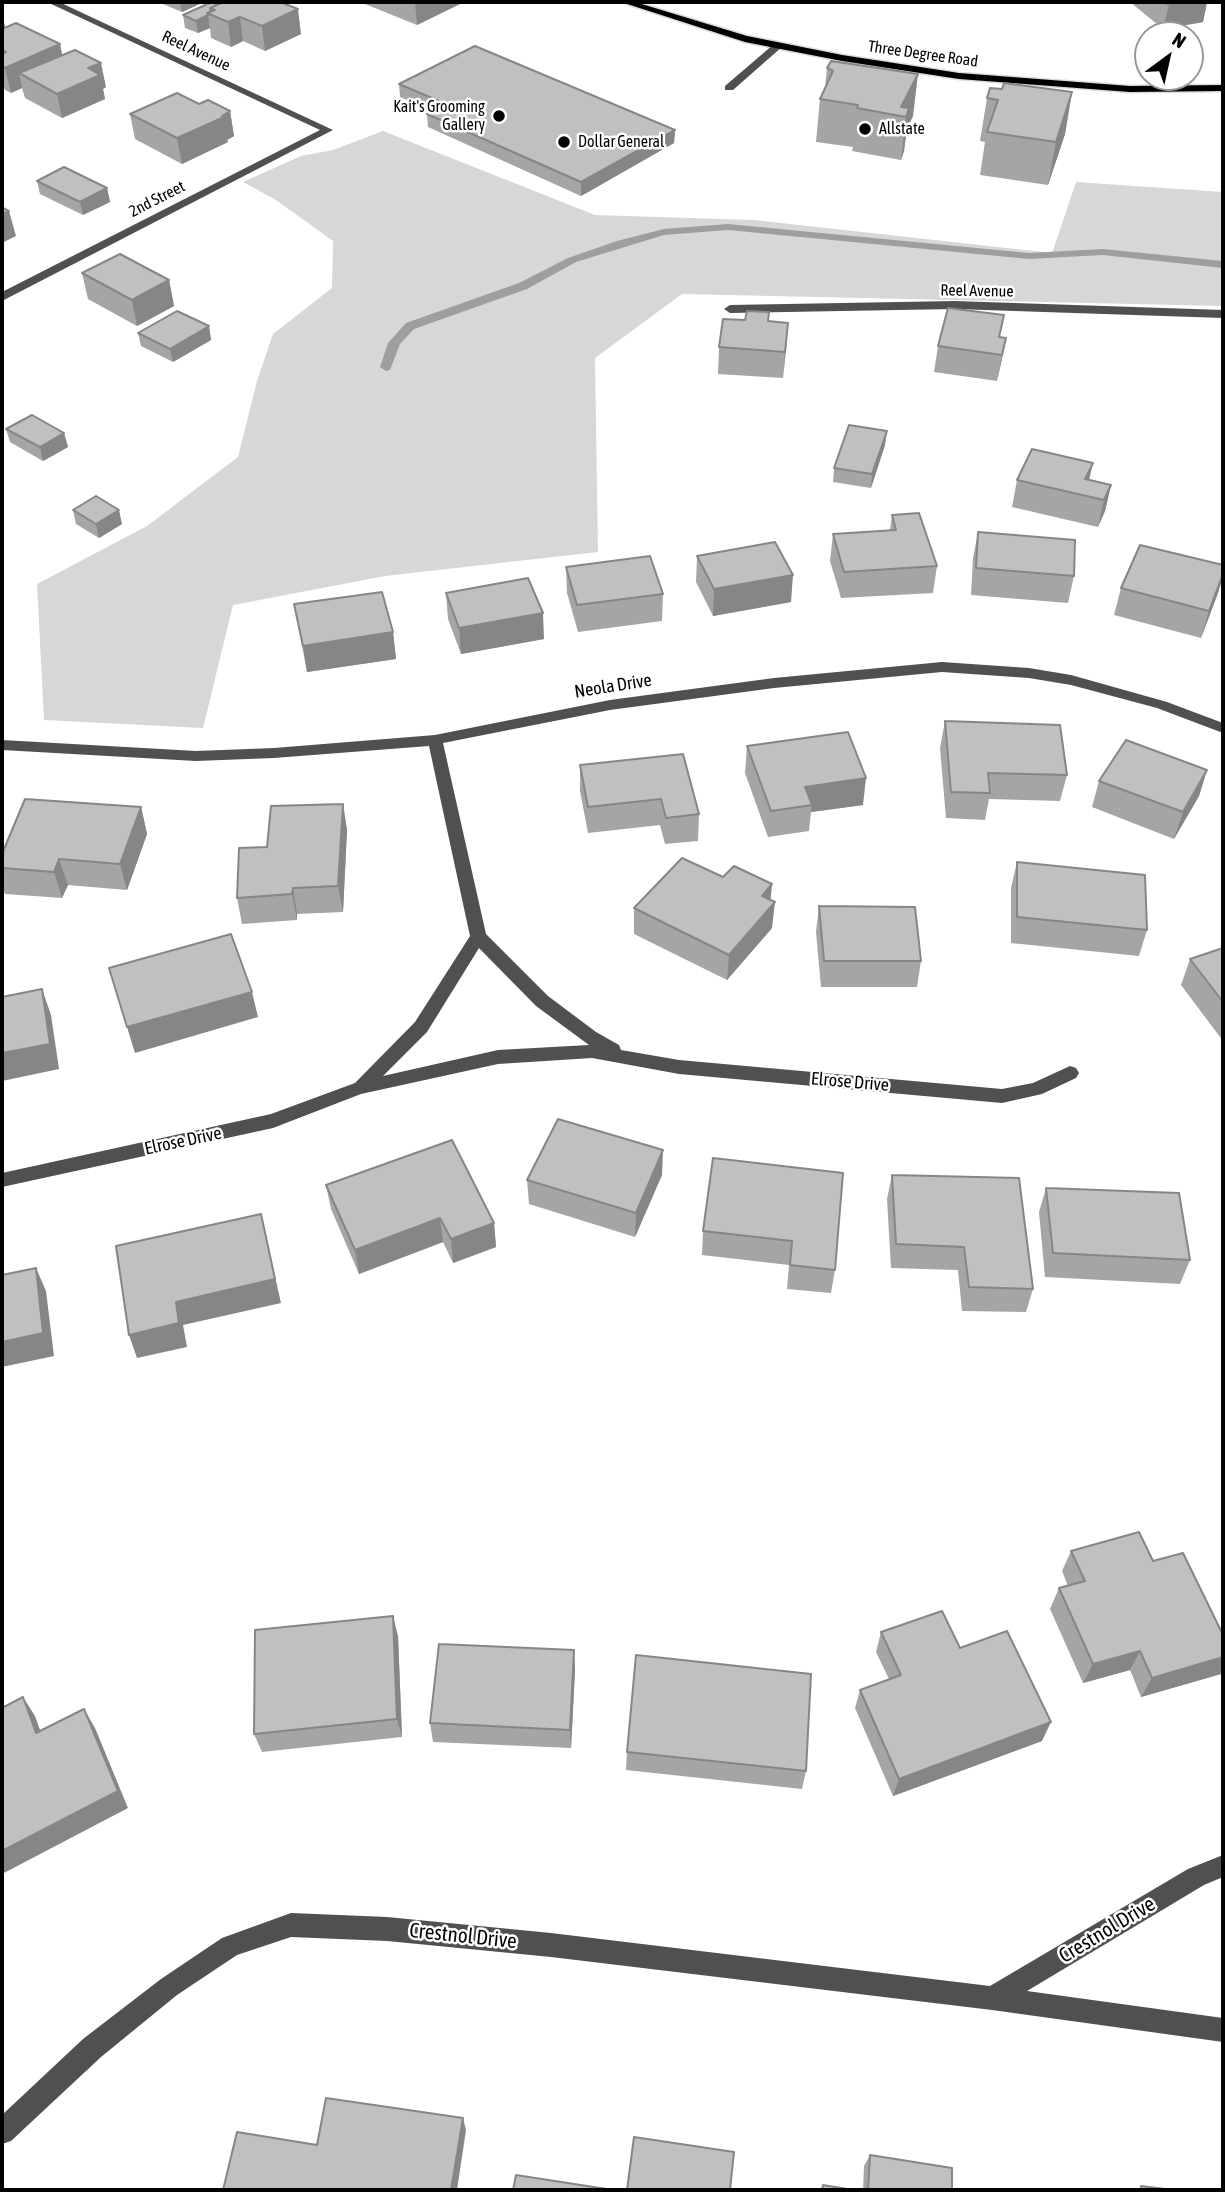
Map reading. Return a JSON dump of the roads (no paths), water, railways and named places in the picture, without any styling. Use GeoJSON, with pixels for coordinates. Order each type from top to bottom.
{"type":"FeatureCollection","features":[{"type":"Feature","properties":{"kind":"main road","name":"Three Degree Road"},"geometry":{"type":"LineString","coordinates":[[626,2],[745,39],[959,76],[1130,89],[1223,88]]}},
{"type":"Feature","properties":{"kind":"street","name":"Reel Avenue"},"geometry":{"type":"LineString","coordinates":[[52,2],[328,130]]}},
{"type":"Feature","properties":{"kind":"street"},"geometry":{"type":"LineString","coordinates":[[729,88],[778,46]]}},
{"type":"Feature","properties":{"kind":"street","name":"2nd Street"},"geometry":{"type":"LineString","coordinates":[[2,297],[328,130]]}},
{"type":"Feature","properties":{"kind":"street","name":"Reel Avenue"},"geometry":{"type":"LineString","coordinates":[[730,309],[956,305],[1223,314]]}},
{"type":"Feature","properties":{"kind":"street","name":"Neola Drive"},"geometry":{"type":"LineString","coordinates":[[2,745],[196,756],[274,754],[435,740],[610,705],[774,682],[942,667],[1029,673],[1082,683],[1162,705],[1223,728]]}},
{"type":"Feature","properties":{"kind":"street"},"geometry":{"type":"LineString","coordinates":[[435,740],[478,936]]}},
{"type":"Feature","properties":{"kind":"street","name":"Elrose Drive"},"geometry":{"type":"LineString","coordinates":[[359,1088],[421,1027],[478,936],[542,1001],[590,1037],[626,1057]]}},
{"type":"Feature","properties":{"kind":"street","name":"Elrose Drive"},"geometry":{"type":"LineString","coordinates":[[2,1180],[273,1121],[359,1088],[498,1057],[592,1051],[679,1067],[1002,1096],[1036,1089],[1070,1073]]}},
{"type":"Feature","properties":{"kind":"street","name":"Crestnol Drive"},"geometry":{"type":"LineString","coordinates":[[992,1998],[1196,1877],[1223,1866]]}},
{"type":"Feature","properties":{"kind":"street","name":"Crestnol Drive"},"geometry":{"type":"LineString","coordinates":[[2,2132],[92,2049],[169,1987],[230,1946],[291,1925],[387,1929],[551,1945],[992,1998],[1223,2030]]}},
{"type":"Feature","properties":{"kind":"waterway"},"geometry":{"type":"LineString","coordinates":[[386,367],[394,343],[410,326],[523,286],[572,260],[664,232],[728,227],[1029,256],[1103,252],[1223,265]]}},
{"type":"Feature","properties":{"kind":"place","name":"Kait's Grooming Gallery"},"geometry":{"type":"Point","coordinates":[499,116]}},
{"type":"Feature","properties":{"kind":"place","name":"Allstate"},"geometry":{"type":"Point","coordinates":[865,129]}},
{"type":"Feature","properties":{"kind":"place","name":"Dollar General"},"geometry":{"type":"Point","coordinates":[564,142]}}]}
